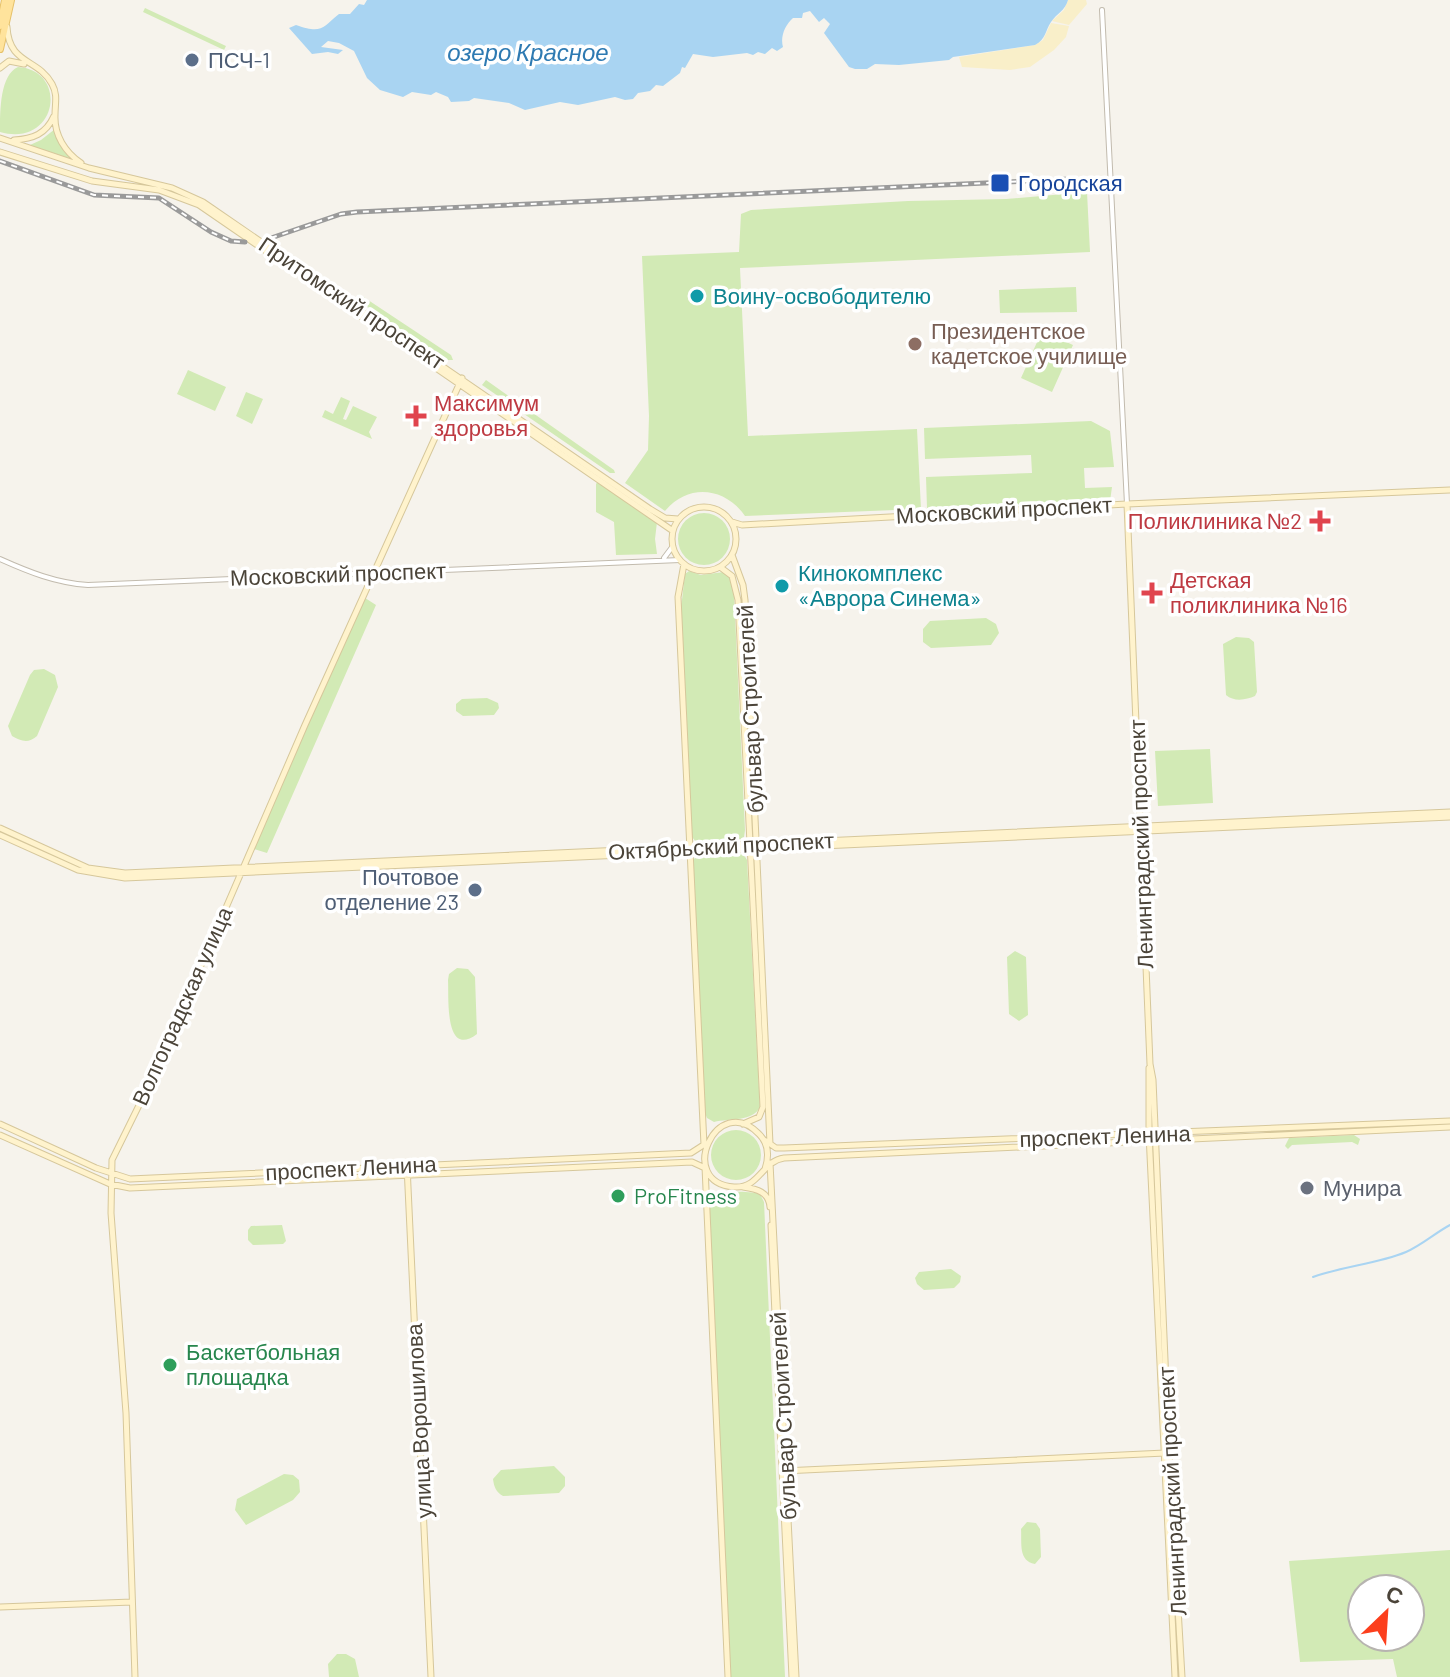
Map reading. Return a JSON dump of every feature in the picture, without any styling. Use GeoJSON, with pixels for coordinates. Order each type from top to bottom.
{"type":"FeatureCollection","features":[{"type":"Feature","properties":{"kind":"main road"},"geometry":{"type":"LineString","coordinates":[[0,49],[8,0]]}},
{"type":"Feature","properties":{"kind":"main road"},"geometry":{"type":"LineString","coordinates":[[2,23],[10,48],[53,87],[58,137],[64,147],[89,168]]}},
{"type":"Feature","properties":{"kind":"main road"},"geometry":{"type":"LineString","coordinates":[[0,68],[5,62],[14,61],[36,69]]}},
{"type":"Feature","properties":{"kind":"main road"},"geometry":{"type":"LineString","coordinates":[[10,141],[41,134],[55,115]]}},
{"type":"Feature","properties":{"kind":"main road","name":"Притомский проспект"},"geometry":{"type":"LineString","coordinates":[[0,138],[89,168],[172,188],[203,202],[673,531]]}},
{"type":"Feature","properties":{"kind":"main road","name":"Притомский проспект"},"geometry":{"type":"LineString","coordinates":[[0,152],[111,186],[159,190],[199,205],[650,509],[665,518],[678,519]]}},
{"type":"Feature","properties":{"kind":"main road"},"geometry":{"type":"LineString","coordinates":[[111,186],[119,182],[116,175]]}},
{"type":"Feature","properties":{"kind":"main road","name":"Волгоградская улица"},"geometry":{"type":"LineString","coordinates":[[135,1677],[126,1413],[110,1184],[114,1155],[151,1081],[372,573],[460,380]]}},
{"type":"Feature","properties":{"kind":"main road","name":"Московский проспект"},"geometry":{"type":"LineString","coordinates":[[732,522],[749,524],[1450,490]]}},
{"type":"Feature","properties":{"kind":"main road","name":"Ленинградский проспект"},"geometry":{"type":"LineString","coordinates":[[1127,504],[1153,1080],[1152,1142],[1175,1677]]}},
{"type":"Feature","properties":{"kind":"main road"},"geometry":{"type":"LineString","coordinates":[[682,562],[702,571],[720,567],[732,555],[736,537],[732,522],[723,513],[708,507],[691,509],[678,519],[673,531],[673,546],[682,562],[678,597],[728,1677]]}},
{"type":"Feature","properties":{"kind":"main road"},"geometry":{"type":"LineString","coordinates":[[736,537],[749,524]]}},
{"type":"Feature","properties":{"kind":"main road","name":"бульвар Строителей"},"geometry":{"type":"LineString","coordinates":[[732,555],[745,600],[763,1107],[759,1117],[742,1124]]}},
{"type":"Feature","properties":{"kind":"main road","name":"бульвар Строителей"},"geometry":{"type":"LineString","coordinates":[[720,567],[730,573],[737,591],[770,1145],[768,1157],[794,1677]]}},
{"type":"Feature","properties":{"kind":"main road","name":"Октябрьский проспект"},"geometry":{"type":"LineString","coordinates":[[0,835],[78,870],[125,878],[1450,815]]}},
{"type":"Feature","properties":{"kind":"main road","name":"Октябрьский проспект"},"geometry":{"type":"LineString","coordinates":[[0,828],[88,868],[125,873],[242,871]]}},
{"type":"Feature","properties":{"kind":"main road","name":"проспект Ленина"},"geometry":{"type":"LineString","coordinates":[[0,1124],[111,1174],[130,1179],[691,1153],[705,1146]]}},
{"type":"Feature","properties":{"kind":"main road"},"geometry":{"type":"LineString","coordinates":[[705,1146],[722,1127],[742,1124],[756,1131],[770,1145]]}},
{"type":"Feature","properties":{"kind":"main road","name":"проспект Ленина"},"geometry":{"type":"LineString","coordinates":[[770,1145],[784,1148],[1450,1124]]}},
{"type":"Feature","properties":{"kind":"main road","name":"проспект Ленина"},"geometry":{"type":"LineString","coordinates":[[768,1157],[1152,1142],[1450,1124]]}},
{"type":"Feature","properties":{"kind":"main road","name":"проспект Ленина"},"geometry":{"type":"LineString","coordinates":[[0,1135],[110,1184],[137,1188],[692,1162],[706,1167]]}},
{"type":"Feature","properties":{"kind":"main road"},"geometry":{"type":"LineString","coordinates":[[706,1167],[720,1183],[742,1187],[757,1179],[765,1169],[768,1157],[763,1139]]}},
{"type":"Feature","properties":{"kind":"main road","name":"улица Ворошилова"},"geometry":{"type":"LineString","coordinates":[[407,1166],[431,1677]]}},
{"type":"Feature","properties":{"kind":"main road","name":"бульвар Строителей"},"geometry":{"type":"LineString","coordinates":[[742,1187],[763,1193],[770,1202],[784,1470]]}},
{"type":"Feature","properties":{"kind":"main road"},"geometry":{"type":"LineString","coordinates":[[784,1470],[1166,1453]]}},
{"type":"Feature","properties":{"kind":"main road","name":"Ленинградский проспект"},"geometry":{"type":"LineString","coordinates":[[1166,1453],[1182,1677]]}},
{"type":"Feature","properties":{"kind":"main road"},"geometry":{"type":"LineString","coordinates":[[0,1607],[132,1602]]}},
{"type":"Feature","properties":{"kind":"street","name":"Ленинградский проспект"},"geometry":{"type":"LineString","coordinates":[[1102,10],[1127,504]]}},
{"type":"Feature","properties":{"kind":"street"},"geometry":{"type":"LineString","coordinates":[[662,559],[673,546]]}},
{"type":"Feature","properties":{"kind":"street","name":"Московский проспект"},"geometry":{"type":"LineString","coordinates":[[0,559],[54,580],[88,585],[662,559],[682,562]]}},
{"type":"Feature","properties":{"kind":"green space"},"geometry":{"type":"Polygon","coordinates":[[[145,8],[226,46],[224,50],[143,12],[145,8]]]}},
{"type":"Feature","properties":{"kind":"green space"},"geometry":{"type":"Polygon","coordinates":[[[18,67],[34,71],[45,81],[50,93],[50,107],[45,119],[34,129],[20,134],[0,132],[4,85],[18,67]]]}},
{"type":"Feature","properties":{"kind":"green space"},"geometry":{"type":"Polygon","coordinates":[[[55,129],[62,148],[74,160],[30,145],[55,129]]]}},
{"type":"Feature","properties":{"kind":"green space"},"geometry":{"type":"Polygon","coordinates":[[[1087,192],[1090,252],[740,268],[748,436],[917,429],[921,509],[745,516],[727,499],[706,492],[684,496],[665,511],[625,483],[648,450],[642,256],[739,252],[741,214],[751,210],[1006,199],[1087,192]]]}},
{"type":"Feature","properties":{"kind":"green space"},"geometry":{"type":"Polygon","coordinates":[[[1076,287],[1077,312],[1000,313],[999,290],[1076,287]]]}},
{"type":"Feature","properties":{"kind":"green space"},"geometry":{"type":"Polygon","coordinates":[[[359,294],[451,355],[453,360],[446,360],[364,305],[356,299],[359,294]]]}},
{"type":"Feature","properties":{"kind":"green space"},"geometry":{"type":"Polygon","coordinates":[[[1042,331],[1073,345],[1052,392],[1021,378],[1042,331]]]}},
{"type":"Feature","properties":{"kind":"green space"},"geometry":{"type":"Polygon","coordinates":[[[188,370],[226,387],[215,411],[177,394],[188,370]]]}},
{"type":"Feature","properties":{"kind":"green space"},"geometry":{"type":"Polygon","coordinates":[[[486,380],[615,473],[610,473],[482,385],[486,380]]]}},
{"type":"Feature","properties":{"kind":"green space"},"geometry":{"type":"Polygon","coordinates":[[[246,392],[263,399],[252,424],[236,416],[246,392]]]}},
{"type":"Feature","properties":{"kind":"green space"},"geometry":{"type":"Polygon","coordinates":[[[341,397],[350,401],[343,419],[346,420],[353,406],[377,417],[369,432],[372,439],[322,417],[325,410],[333,414],[341,397]]]}},
{"type":"Feature","properties":{"kind":"green space"},"geometry":{"type":"Polygon","coordinates":[[[1091,421],[1110,431],[1114,467],[1084,468],[1085,488],[1112,487],[1110,501],[927,508],[926,477],[1032,473],[1031,455],[925,459],[924,428],[1091,421]]]}},
{"type":"Feature","properties":{"kind":"green space"},"geometry":{"type":"Polygon","coordinates":[[[598,481],[657,522],[657,554],[616,555],[614,522],[596,512],[598,481]]]}},
{"type":"Feature","properties":{"kind":"green space"},"geometry":{"type":"Polygon","coordinates":[[[704,513],[722,521],[730,539],[722,557],[704,565],[686,557],[678,539],[686,521],[704,513]]]}},
{"type":"Feature","properties":{"kind":"green space"},"geometry":{"type":"Polygon","coordinates":[[[689,571],[701,575],[724,572],[730,577],[734,594],[745,830],[744,837],[737,841],[697,843],[692,837],[681,608],[685,574],[689,571]]]}},
{"type":"Feature","properties":{"kind":"green space"},"geometry":{"type":"Polygon","coordinates":[[[362,596],[376,605],[267,853],[254,849],[362,596]]]}},
{"type":"Feature","properties":{"kind":"green space"},"geometry":{"type":"Polygon","coordinates":[[[986,618],[996,624],[999,633],[991,645],[931,648],[923,642],[923,629],[930,621],[986,618]]]}},
{"type":"Feature","properties":{"kind":"green space"},"geometry":{"type":"Polygon","coordinates":[[[1236,637],[1249,638],[1254,642],[1257,692],[1255,696],[1244,699],[1226,695],[1223,644],[1236,637]]]}},
{"type":"Feature","properties":{"kind":"green space"},"geometry":{"type":"Polygon","coordinates":[[[44,669],[55,675],[58,687],[37,736],[28,741],[21,740],[12,736],[8,726],[30,675],[34,670],[44,669]]]}},
{"type":"Feature","properties":{"kind":"green space"},"geometry":{"type":"Polygon","coordinates":[[[487,698],[498,703],[499,708],[494,715],[463,716],[456,711],[456,704],[462,699],[487,698]]]}},
{"type":"Feature","properties":{"kind":"green space"},"geometry":{"type":"Polygon","coordinates":[[[1210,749],[1213,803],[1158,806],[1155,751],[1210,749]]]}},
{"type":"Feature","properties":{"kind":"green space"},"geometry":{"type":"Polygon","coordinates":[[[739,853],[747,860],[760,1107],[747,1117],[714,1122],[705,1113],[693,860],[698,855],[739,853]]]}},
{"type":"Feature","properties":{"kind":"green space"},"geometry":{"type":"Polygon","coordinates":[[[1015,951],[1026,957],[1028,1015],[1019,1021],[1009,1014],[1007,957],[1015,951]]]}},
{"type":"Feature","properties":{"kind":"green space"},"geometry":{"type":"Polygon","coordinates":[[[457,968],[468,969],[475,977],[477,1034],[466,1040],[459,1038],[450,1023],[448,980],[449,974],[457,968]]]}},
{"type":"Feature","properties":{"kind":"green space"},"geometry":{"type":"Polygon","coordinates":[[[736,1130],[754,1137],[761,1155],[754,1173],[736,1180],[718,1173],[711,1155],[718,1137],[736,1130]]]}},
{"type":"Feature","properties":{"kind":"green space"},"geometry":{"type":"Polygon","coordinates":[[[1354,1135],[1360,1139],[1358,1145],[1352,1142],[1292,1145],[1288,1149],[1285,1146],[1289,1138],[1354,1135]]]}},
{"type":"Feature","properties":{"kind":"green space"},"geometry":{"type":"Polygon","coordinates":[[[716,1191],[757,1193],[764,1202],[785,1677],[730,1677],[709,1200],[716,1191]]]}},
{"type":"Feature","properties":{"kind":"green space"},"geometry":{"type":"Polygon","coordinates":[[[282,1225],[286,1241],[283,1244],[253,1245],[248,1240],[251,1226],[282,1225]]]}},
{"type":"Feature","properties":{"kind":"green space"},"geometry":{"type":"Polygon","coordinates":[[[951,1269],[961,1276],[954,1288],[924,1290],[917,1284],[915,1278],[919,1272],[951,1269]]]}},
{"type":"Feature","properties":{"kind":"green space"},"geometry":{"type":"Polygon","coordinates":[[[554,1466],[565,1477],[565,1486],[559,1493],[503,1496],[495,1487],[493,1479],[501,1470],[554,1466]]]}},
{"type":"Feature","properties":{"kind":"green space"},"geometry":{"type":"Polygon","coordinates":[[[284,1474],[293,1475],[299,1480],[300,1492],[293,1500],[246,1525],[235,1510],[237,1499],[284,1474]]]}},
{"type":"Feature","properties":{"kind":"green space"},"geometry":{"type":"Polygon","coordinates":[[[1027,1522],[1036,1523],[1040,1529],[1041,1557],[1035,1564],[1026,1559],[1022,1551],[1021,1529],[1027,1522]]]}},
{"type":"Feature","properties":{"kind":"green space"},"geometry":{"type":"Polygon","coordinates":[[[1450,1550],[1450,1677],[1397,1677],[1393,1659],[1300,1662],[1289,1561],[1450,1550]]]}},
{"type":"Feature","properties":{"kind":"green space"},"geometry":{"type":"Polygon","coordinates":[[[337,1654],[346,1654],[355,1659],[359,1677],[329,1677],[328,1664],[337,1654]]]}},
{"type":"Feature","properties":{"kind":"sand"},"geometry":{"type":"Polygon","coordinates":[[[1068,0],[1086,0],[1087,4],[1069,25],[1052,21],[1064,10],[1068,0]]]}},
{"type":"Feature","properties":{"kind":"sand"},"geometry":{"type":"Polygon","coordinates":[[[1051,23],[1069,26],[1066,37],[1030,67],[1010,70],[962,67],[959,57],[1035,45],[1043,40],[1051,23]]]}},
{"type":"Feature","properties":{"kind":"water","name":"озеро Красное"},"geometry":{"type":"Polygon","coordinates":[[[367,0],[1068,0],[1035,45],[949,60],[875,64],[867,69],[849,67],[824,33],[830,24],[824,18],[819,22],[810,11],[803,13],[802,18],[790,21],[783,35],[783,47],[777,51],[772,48],[765,54],[713,57],[693,54],[685,68],[682,67],[680,73],[663,86],[656,85],[650,91],[638,93],[633,99],[615,97],[578,105],[560,102],[525,110],[509,103],[474,98],[451,102],[448,97],[436,92],[431,95],[412,92],[403,97],[380,90],[367,78],[354,51],[328,41],[321,47],[343,50],[338,54],[312,54],[289,28],[296,25],[321,28],[339,14],[350,14],[367,0]]]}},
{"type":"Feature","properties":{"kind":"waterway"},"geometry":{"type":"LineString","coordinates":[[1313,1277],[1406,1252],[1450,1225]]}},
{"type":"Feature","properties":{"kind":"railway"},"geometry":{"type":"LineString","coordinates":[[0,161],[94,195],[159,198],[211,232],[231,241],[245,242]]}},
{"type":"Feature","properties":{"kind":"railway"},"geometry":{"type":"LineString","coordinates":[[271,238],[341,214],[357,212],[1070,179]]}},
{"type":"Feature","properties":{"kind":"place","name":"ПСЧ-1"},"geometry":{"type":"Point","coordinates":[192,60]}},
{"type":"Feature","properties":{"kind":"place","name":"Городская"},"geometry":{"type":"Point","coordinates":[1000,183]}},
{"type":"Feature","properties":{"kind":"place","name":"Воину-освободителю"},"geometry":{"type":"Point","coordinates":[697,296]}},
{"type":"Feature","properties":{"kind":"place","name":"Президентское кадетское училище"},"geometry":{"type":"Point","coordinates":[915,344]}},
{"type":"Feature","properties":{"kind":"place","name":"Максимум здоровья"},"geometry":{"type":"Point","coordinates":[416,416]}},
{"type":"Feature","properties":{"kind":"place","name":"Поликлиника №2"},"geometry":{"type":"Point","coordinates":[1320,521]}},
{"type":"Feature","properties":{"kind":"place","name":"Кинокомплекс «Аврора Синема»"},"geometry":{"type":"Point","coordinates":[782,586]}},
{"type":"Feature","properties":{"kind":"place","name":"Детская поликлиника №16"},"geometry":{"type":"Point","coordinates":[1152,593]}},
{"type":"Feature","properties":{"kind":"place","name":"Почтовое отделение 23"},"geometry":{"type":"Point","coordinates":[475,890]}},
{"type":"Feature","properties":{"kind":"place","name":"Мунира"},"geometry":{"type":"Point","coordinates":[1307,1188]}},
{"type":"Feature","properties":{"kind":"place","name":"ProFitness"},"geometry":{"type":"Point","coordinates":[618,1196]}},
{"type":"Feature","properties":{"kind":"place","name":"Баскетбольная площадка"},"geometry":{"type":"Point","coordinates":[170,1365]}}]}
